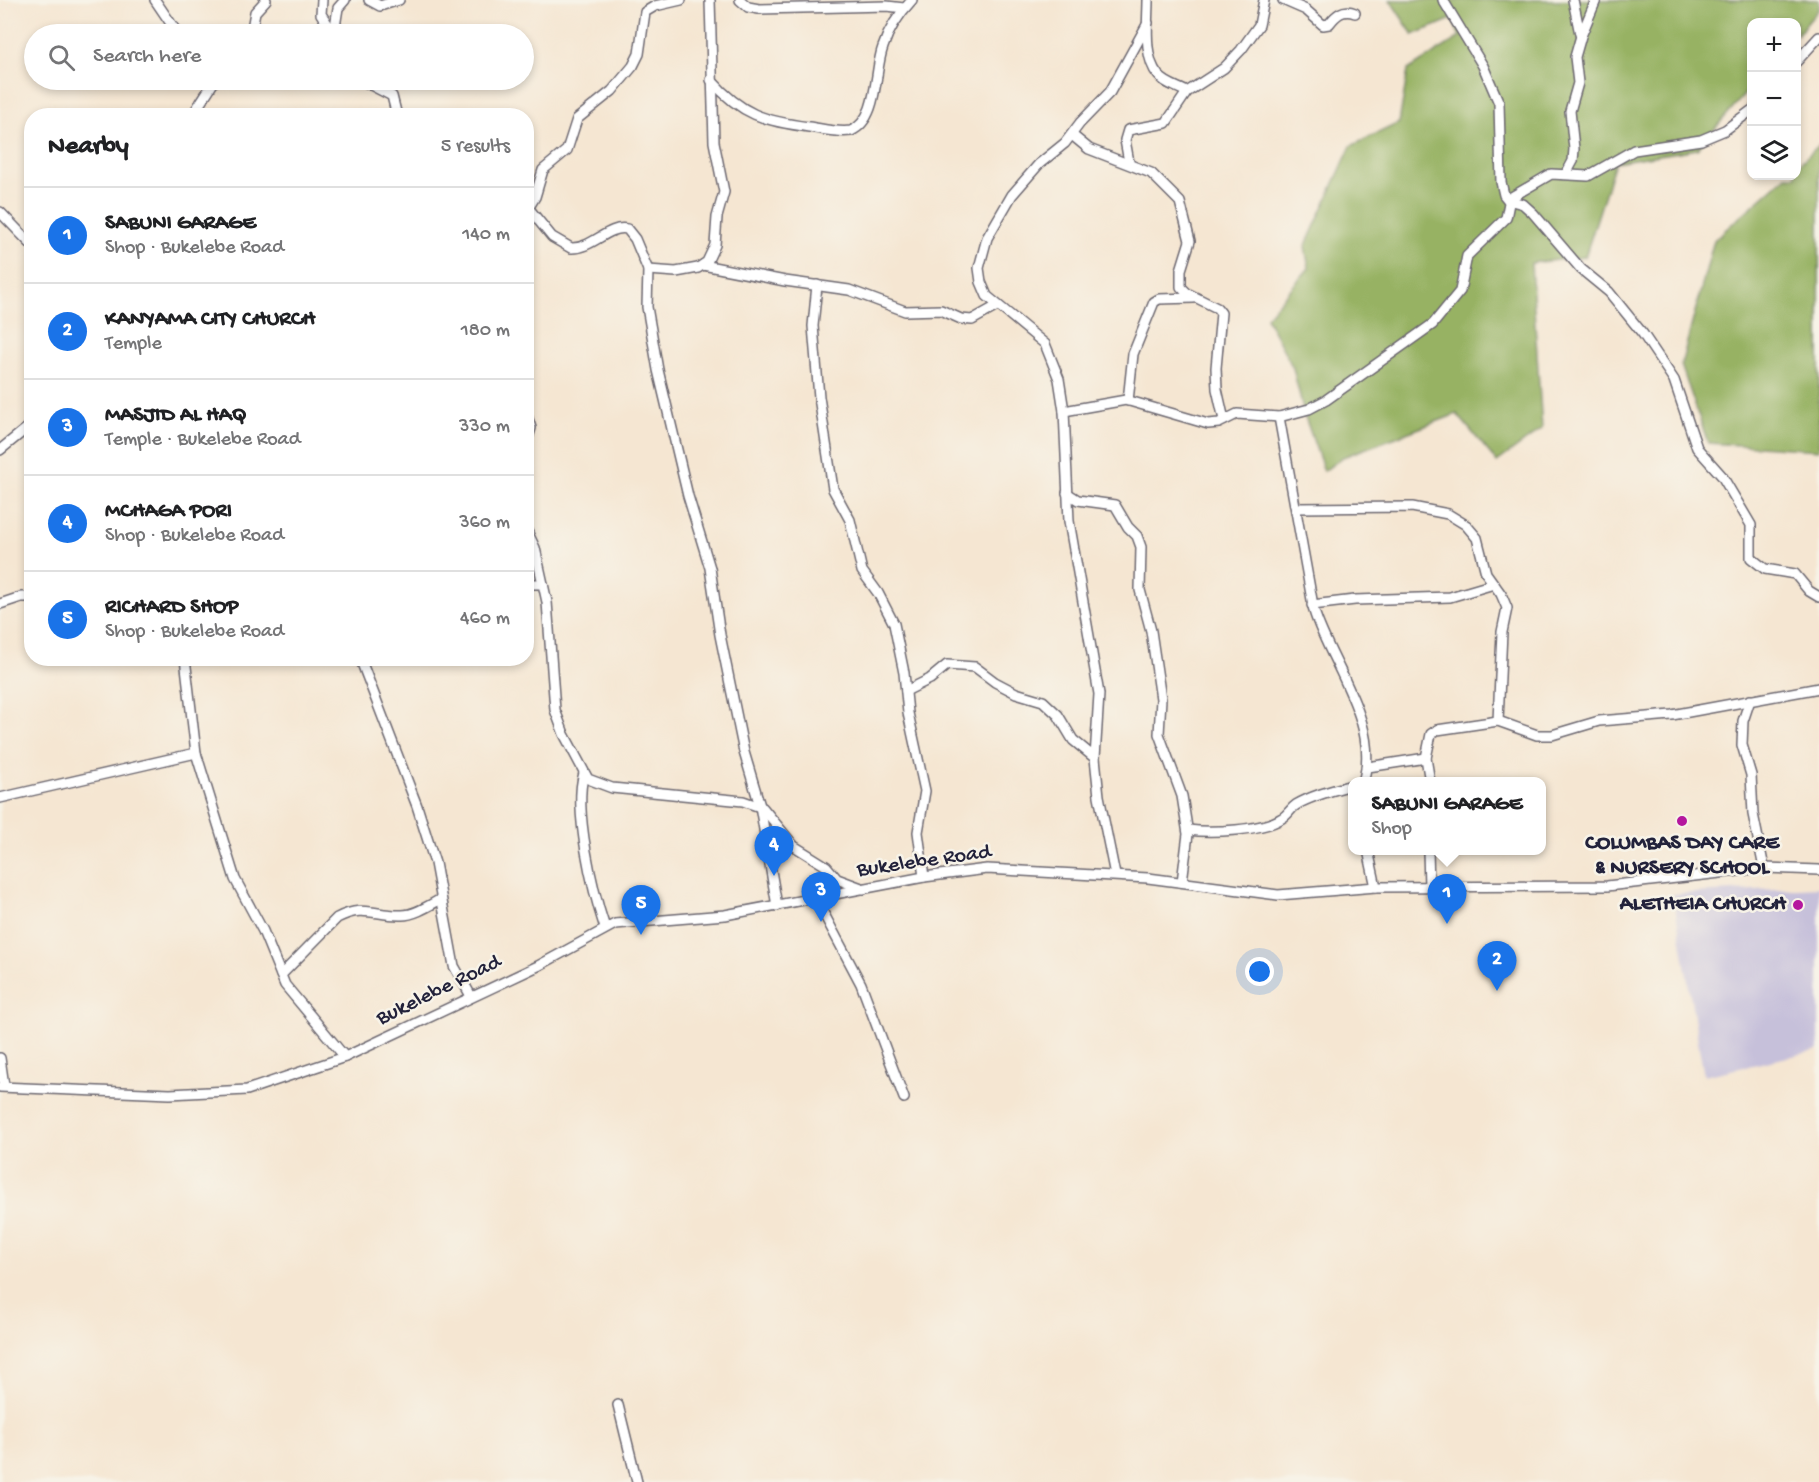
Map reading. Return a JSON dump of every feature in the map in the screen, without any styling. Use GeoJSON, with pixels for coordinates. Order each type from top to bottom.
{"type":"FeatureCollection","features":[{"type":"Feature","properties":{"kind":"street"},"geometry":{"type":"LineString","coordinates":[[155,0],[171,24]]}},
{"type":"Feature","properties":{"kind":"street"},"geometry":{"type":"LineString","coordinates":[[253,24],[255,12],[266,0]]}},
{"type":"Feature","properties":{"kind":"street"},"geometry":{"type":"LineString","coordinates":[[322,0],[321,14],[328,24]]}},
{"type":"Feature","properties":{"kind":"street"},"geometry":{"type":"LineString","coordinates":[[336,24],[338,8],[345,0]]}},
{"type":"Feature","properties":{"kind":"street"},"geometry":{"type":"LineString","coordinates":[[369,0],[380,6],[399,0]]}},
{"type":"Feature","properties":{"kind":"street"},"geometry":{"type":"LineString","coordinates":[[534,198],[542,172],[567,150],[577,119],[612,91],[633,66],[639,54],[645,12],[655,6],[681,0]]}},
{"type":"Feature","properties":{"kind":"street"},"geometry":{"type":"LineString","coordinates":[[703,265],[715,245],[717,217],[724,192],[714,142],[710,0]]}},
{"type":"Feature","properties":{"kind":"street"},"geometry":{"type":"LineString","coordinates":[[740,0],[748,7],[759,9],[868,6],[904,8]]}},
{"type":"Feature","properties":{"kind":"street"},"geometry":{"type":"LineString","coordinates":[[711,80],[737,106],[767,121],[851,131],[859,127],[878,85],[882,48],[904,8],[912,0]]}},
{"type":"Feature","properties":{"kind":"street"},"geometry":{"type":"LineString","coordinates":[[1148,0],[1150,55],[1156,73],[1167,83],[1187,92]]}},
{"type":"Feature","properties":{"kind":"street"},"geometry":{"type":"LineString","coordinates":[[1128,162],[1125,140],[1128,130],[1166,123],[1187,92],[1210,79],[1236,57],[1259,25],[1264,0]]}},
{"type":"Feature","properties":{"kind":"street"},"geometry":{"type":"LineString","coordinates":[[1283,0],[1306,10],[1323,25],[1329,24],[1336,15],[1347,10],[1355,13]]}},
{"type":"Feature","properties":{"kind":"street"},"geometry":{"type":"LineString","coordinates":[[1064,411],[1109,402],[1128,401],[1208,424],[1237,414],[1279,417],[1309,409],[1326,400],[1433,324],[1460,291],[1467,256],[1506,218],[1508,200],[1501,182],[1499,103],[1483,66],[1443,0]]}},
{"type":"Feature","properties":{"kind":"street"},"geometry":{"type":"LineString","coordinates":[[1573,0],[1581,36]]}},
{"type":"Feature","properties":{"kind":"street"},"geometry":{"type":"LineString","coordinates":[[1566,174],[1573,161],[1574,149],[1570,111],[1578,83],[1575,57],[1596,0]]}},
{"type":"Feature","properties":{"kind":"street"},"geometry":{"type":"LineString","coordinates":[[1115,875],[1099,796],[1095,758],[1098,685],[1073,545],[1067,494],[1064,411],[1059,379],[1047,347],[987,296],[981,282],[980,258],[987,238],[1021,182],[1072,135],[1110,92],[1148,24]]}},
{"type":"Feature","properties":{"kind":"street"},"geometry":{"type":"LineString","coordinates":[[1801,57],[1819,37]]}},
{"type":"Feature","properties":{"kind":"street"},"geometry":{"type":"LineString","coordinates":[[196,108],[206,90]]}},
{"type":"Feature","properties":{"kind":"street"},"geometry":{"type":"LineString","coordinates":[[380,90],[392,96],[395,108]]}},
{"type":"Feature","properties":{"kind":"street"},"geometry":{"type":"LineString","coordinates":[[1508,200],[1516,192],[1544,177],[1558,173],[1588,176],[1634,150],[1701,140],[1725,130],[1747,114]]}},
{"type":"Feature","properties":{"kind":"street"},"geometry":{"type":"LineString","coordinates":[[1072,135],[1089,149],[1128,162],[1151,173],[1182,205],[1190,241],[1180,280],[1184,290],[1217,308],[1221,313],[1216,368],[1217,389],[1224,420]]}},
{"type":"Feature","properties":{"kind":"street"},"geometry":{"type":"LineString","coordinates":[[1508,200],[1523,204],[1533,213],[1581,269],[1609,292],[1643,334],[1674,380],[1697,448],[1722,476],[1751,525],[1751,558],[1765,568],[1795,574],[1809,591],[1819,597]]}},
{"type":"Feature","properties":{"kind":"street"},"geometry":{"type":"LineString","coordinates":[[0,212],[24,237]]}},
{"type":"Feature","properties":{"kind":"street"},"geometry":{"type":"LineString","coordinates":[[534,214],[552,237],[571,248],[594,243],[614,230],[627,229],[635,239],[648,270],[647,307],[658,370],[688,496],[710,568],[720,635],[744,752],[760,806],[777,906]]}},
{"type":"Feature","properties":{"kind":"street"},"geometry":{"type":"LineString","coordinates":[[648,270],[676,272],[703,265],[857,292],[905,311],[941,310],[965,320],[979,317],[997,306]]}},
{"type":"Feature","properties":{"kind":"street"},"geometry":{"type":"LineString","coordinates":[[817,285],[813,327],[819,398],[834,489],[850,520],[862,572],[878,593],[894,621],[925,791],[918,832],[924,877]]}},
{"type":"Feature","properties":{"kind":"street"},"geometry":{"type":"LineString","coordinates":[[1128,401],[1133,354],[1154,302],[1159,299],[1195,298]]}},
{"type":"Feature","properties":{"kind":"street"},"geometry":{"type":"LineString","coordinates":[[1279,417],[1286,463],[1297,508],[1312,605],[1322,634],[1347,683],[1361,729],[1368,767],[1365,777]]}},
{"type":"Feature","properties":{"kind":"street"},"geometry":{"type":"LineString","coordinates":[[0,450],[24,430]]}},
{"type":"Feature","properties":{"kind":"street"},"geometry":{"type":"LineString","coordinates":[[1067,494],[1078,500],[1115,505],[1139,540],[1142,557],[1140,590],[1151,631],[1161,704],[1160,734],[1182,796],[1188,830],[1182,882]]}},
{"type":"Feature","properties":{"kind":"street"},"geometry":{"type":"LineString","coordinates":[[1297,508],[1412,507],[1448,514],[1466,525],[1477,538],[1486,573],[1505,602],[1507,612],[1502,633],[1498,721]]}},
{"type":"Feature","properties":{"kind":"street"},"geometry":{"type":"LineString","coordinates":[[534,546],[543,584],[553,660],[555,710],[584,773],[595,783],[612,788],[743,801],[760,806],[799,850],[826,866],[837,879],[864,889]]}},
{"type":"Feature","properties":{"kind":"street"},"geometry":{"type":"LineString","coordinates":[[534,584],[543,584]]}},
{"type":"Feature","properties":{"kind":"street"},"geometry":{"type":"LineString","coordinates":[[1312,605],[1355,600],[1450,597],[1494,584]]}},
{"type":"Feature","properties":{"kind":"street"},"geometry":{"type":"LineString","coordinates":[[0,604],[24,599]]}},
{"type":"Feature","properties":{"kind":"street"},"geometry":{"type":"LineString","coordinates":[[906,691],[930,679],[947,665],[975,667],[995,682],[1016,693],[1043,701],[1058,716],[1073,740],[1095,758]]}},
{"type":"Feature","properties":{"kind":"street"},"geometry":{"type":"LineString","coordinates":[[186,666],[196,753],[235,879],[263,931],[290,993],[345,1057]]}},
{"type":"Feature","properties":{"kind":"street"},"geometry":{"type":"LineString","coordinates":[[363,666],[383,723],[411,790],[435,863],[454,966],[471,996]]}},
{"type":"Feature","properties":{"kind":"street"},"geometry":{"type":"LineString","coordinates":[[1429,777],[1426,758],[1433,732],[1498,721],[1537,735],[1552,735],[1588,723],[1672,715],[1819,687]]}},
{"type":"Feature","properties":{"kind":"street"},"geometry":{"type":"LineString","coordinates":[[1750,700],[1743,721],[1742,745],[1751,775],[1753,814],[1764,868]]}},
{"type":"Feature","properties":{"kind":"street"},"geometry":{"type":"LineString","coordinates":[[0,798],[196,753]]}},
{"type":"Feature","properties":{"kind":"street"},"geometry":{"type":"LineString","coordinates":[[1368,767],[1426,758]]}},
{"type":"Feature","properties":{"kind":"street"},"geometry":{"type":"LineString","coordinates":[[584,773],[583,822],[594,894],[605,928]]}},
{"type":"Feature","properties":{"kind":"street"},"geometry":{"type":"LineString","coordinates":[[1188,830],[1209,832],[1230,828],[1247,830],[1282,819],[1294,806],[1314,797],[1348,787]]}},
{"type":"Feature","properties":{"kind":"street"},"geometry":{"type":"LineString","coordinates":[[1369,855],[1376,886]]}},
{"type":"Feature","properties":{"kind":"street"},"geometry":{"type":"LineString","coordinates":[[1428,855],[1429,886]]}},
{"type":"Feature","properties":{"kind":"street","name":"Bukelebe Road"},"geometry":{"type":"LineString","coordinates":[[2,1087],[170,1094],[222,1093],[269,1085],[345,1057],[538,966],[605,928],[631,922],[725,915],[924,877],[987,869],[1115,875],[1278,895],[1376,886],[1607,886],[1764,868],[1819,870]]}},
{"type":"Feature","properties":{"kind":"street"},"geometry":{"type":"LineString","coordinates":[[281,975],[337,918],[347,913],[362,910],[401,915],[441,899]]}},
{"type":"Feature","properties":{"kind":"street"},"geometry":{"type":"LineString","coordinates":[[816,899],[861,984],[904,1098]]}},
{"type":"Feature","properties":{"kind":"street"},"geometry":{"type":"LineString","coordinates":[[0,1058],[2,1087]]}},
{"type":"Feature","properties":{"kind":"street"},"geometry":{"type":"LineString","coordinates":[[618,1405],[637,1482]]}},
{"type":"Feature","properties":{"kind":"shaded area"},"geometry":{"type":"Polygon","coordinates":[[[1819,887],[1819,1050],[1704,1076],[1673,894],[1819,887]]]}},
{"type":"Feature","properties":{"kind":"green space"},"geometry":{"type":"Polygon","coordinates":[[[1390,0],[1819,0],[1819,9],[1801,30],[1801,18],[1747,18],[1747,92],[1697,149],[1615,162],[1585,257],[1531,263],[1542,429],[1497,462],[1457,414],[1343,457],[1324,471],[1305,417],[1293,368],[1266,317],[1309,268],[1305,247],[1351,146],[1399,123],[1408,70],[1460,37],[1452,19],[1413,35],[1390,0]]]}},
{"type":"Feature","properties":{"kind":"green space"},"geometry":{"type":"Polygon","coordinates":[[[1819,145],[1819,450],[1708,443],[1681,365],[1714,240],[1782,180],[1801,180],[1801,162],[1819,145]]]}},
{"type":"Feature","properties":{"kind":"place","name":"COLUMBAS DAY CARE & NURSERY SCHOOL"},"geometry":{"type":"Point","coordinates":[1682,821]}},
{"type":"Feature","properties":{"kind":"place","name":"MCHAGA PORI"},"geometry":{"type":"Point","coordinates":[774,876]}},
{"type":"Feature","properties":{"kind":"place","name":"ALETHEIA CHURCH"},"geometry":{"type":"Point","coordinates":[1798,905]}},
{"type":"Feature","properties":{"kind":"place","name":"MASJID AL HAQ"},"geometry":{"type":"Point","coordinates":[821,922]}},
{"type":"Feature","properties":{"kind":"place","name":"SABUNI GARAGE"},"geometry":{"type":"Point","coordinates":[1447,924]}},
{"type":"Feature","properties":{"kind":"place","name":"RICHARD SHOP"},"geometry":{"type":"Point","coordinates":[641,935]}},
{"type":"Feature","properties":{"kind":"place","name":"KANYAMA CITY CHURCH"},"geometry":{"type":"Point","coordinates":[1497,991]}}]}
